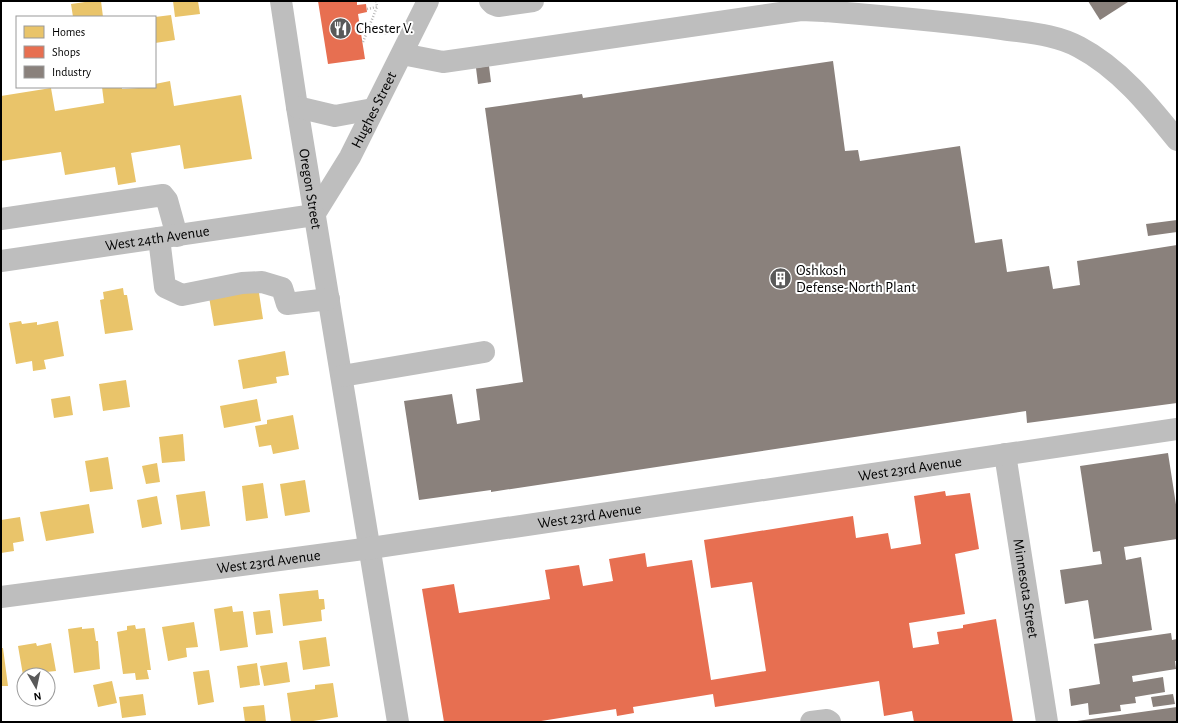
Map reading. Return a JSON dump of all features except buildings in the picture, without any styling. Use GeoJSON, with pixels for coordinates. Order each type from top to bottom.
{"type":"FeatureCollection","features":[{"type":"Feature","properties":{"kind":"street","name":"Oregon Street"},"geometry":{"type":"LineString","coordinates":[[281,1],[296,107],[371,548],[398,722]]}},
{"type":"Feature","properties":{"kind":"street","name":"Hughes Street"},"geometry":{"type":"LineString","coordinates":[[314,215],[350,157],[428,1]]}},
{"type":"Feature","properties":{"kind":"street"},"geometry":{"type":"LineString","coordinates":[[490,1],[498,6],[533,1]]}},
{"type":"Feature","properties":{"kind":"street"},"geometry":{"type":"LineString","coordinates":[[402,54],[443,62],[801,10],[984,26],[1051,36],[1079,47],[1118,74],[1154,111],[1177,140]]}},
{"type":"Feature","properties":{"kind":"street"},"geometry":{"type":"LineString","coordinates":[[296,107],[335,116],[374,109]]}},
{"type":"Feature","properties":{"kind":"street"},"geometry":{"type":"LineString","coordinates":[[1,219],[163,195],[167,200],[168,237],[165,288],[182,294],[262,282],[282,288],[287,304],[329,299]]}},
{"type":"Feature","properties":{"kind":"street","name":"West 24th Avenue"},"geometry":{"type":"LineString","coordinates":[[1,261],[314,215]]}},
{"type":"Feature","properties":{"kind":"street"},"geometry":{"type":"LineString","coordinates":[[342,376],[484,352]]}},
{"type":"Feature","properties":{"kind":"street","name":"West 23rd Avenue"},"geometry":{"type":"LineString","coordinates":[[1,597],[371,548],[1177,429]]}},
{"type":"Feature","properties":{"kind":"street","name":"Minnesota Street"},"geometry":{"type":"LineString","coordinates":[[1005,454],[1047,722]]}},
{"type":"Feature","properties":{"kind":"street"},"geometry":{"type":"LineString","coordinates":[[811,722],[827,720],[830,722]]}},
{"type":"Feature","properties":{"kind":"path"},"geometry":{"type":"LineString","coordinates":[[362,42],[377,7],[376,1]]}},
{"type":"Feature","properties":{"kind":"path"},"geometry":{"type":"LineString","coordinates":[[367,8],[377,7]]}},
{"type":"Feature","properties":{"kind":"place","name":"Chester V."},"geometry":{"type":"Point","coordinates":[341,28]}},
{"type":"Feature","properties":{"kind":"place","name":"Oshkosh Defense-North Plant"},"geometry":{"type":"Point","coordinates":[780,279]}}]}
